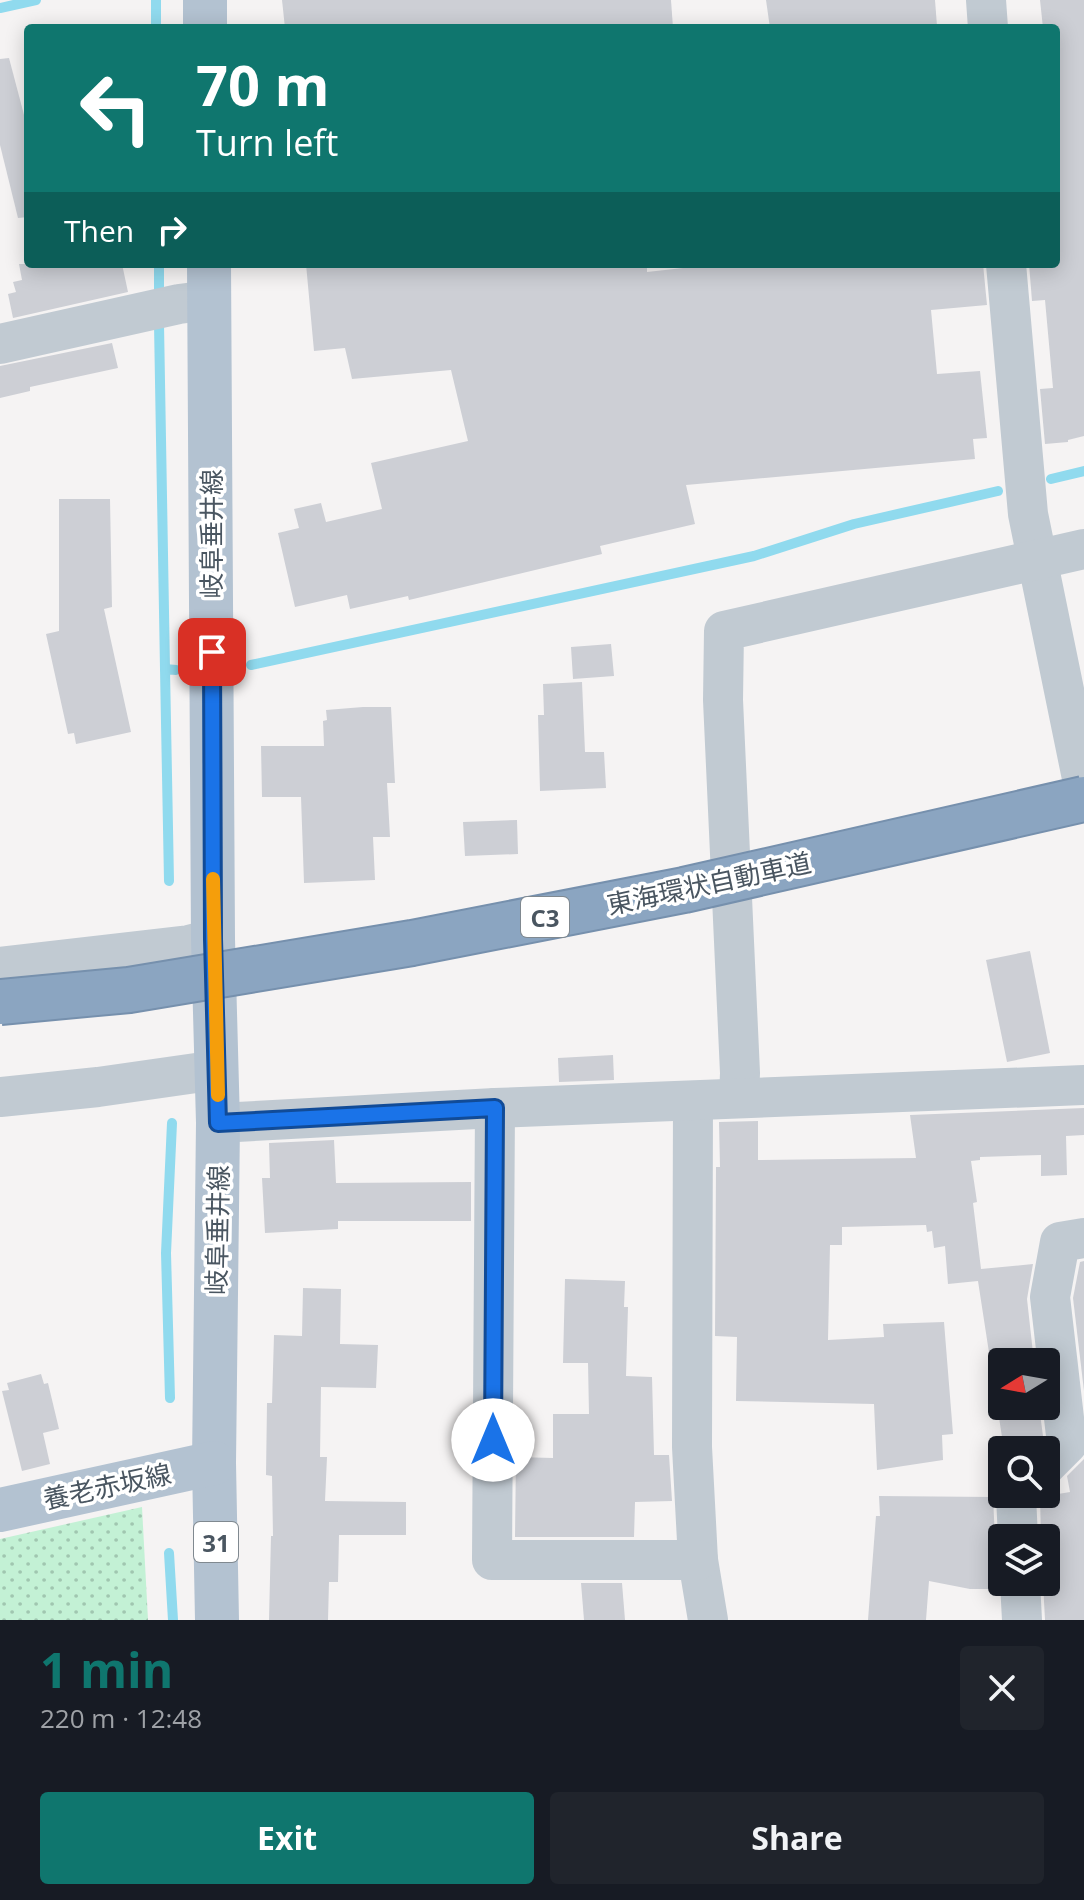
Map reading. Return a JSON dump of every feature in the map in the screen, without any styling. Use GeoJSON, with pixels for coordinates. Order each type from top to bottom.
{"type":"FeatureCollection","features":[{"type":"Feature","properties":{"kind":"highway","name":"東海環状自動車道"},"geometry":{"type":"LineString","coordinates":[[0,1002],[129,990],[428,940],[684,890],[1084,799]]}},
{"type":"Feature","properties":{"kind":"main road"},"geometry":{"type":"LineString","coordinates":[[205,0],[205,24]]}},
{"type":"Feature","properties":{"kind":"main road","name":"岐阜垂井線"},"geometry":{"type":"LineString","coordinates":[[210,282],[213,939],[218,1123],[214,1463],[217,1620]]}},
{"type":"Feature","properties":{"kind":"main road","name":"養老赤坂線"},"geometry":{"type":"LineString","coordinates":[[0,1510],[214,1463]]}},
{"type":"Feature","properties":{"kind":"street"},"geometry":{"type":"LineString","coordinates":[[986,0],[988,24]]}},
{"type":"Feature","properties":{"kind":"street"},"geometry":{"type":"LineString","coordinates":[[1006,268],[1026,499],[1084,788]]}},
{"type":"Feature","properties":{"kind":"street"},"geometry":{"type":"LineString","coordinates":[[0,344],[179,304],[210,282]]}},
{"type":"Feature","properties":{"kind":"street"},"geometry":{"type":"LineString","coordinates":[[739,1098],[740,1058],[723,700],[724,631],[1084,549]]}},
{"type":"Feature","properties":{"kind":"street"},"geometry":{"type":"LineString","coordinates":[[0,967],[189,945],[213,939]]}},
{"type":"Feature","properties":{"kind":"street"},"geometry":{"type":"LineString","coordinates":[[0,1097],[217,1070]]}},
{"type":"Feature","properties":{"kind":"street"},"geometry":{"type":"LineString","coordinates":[[218,1123],[495,1108],[1084,1085]]}},
{"type":"Feature","properties":{"kind":"street"},"geometry":{"type":"LineString","coordinates":[[693,1101],[692,1447],[698,1560],[708,1620]]}},
{"type":"Feature","properties":{"kind":"street"},"geometry":{"type":"LineString","coordinates":[[495,1108],[492,1560],[698,1560]]}},
{"type":"Feature","properties":{"kind":"street"},"geometry":{"type":"LineString","coordinates":[[1060,1451],[1067,1444],[1050,1297],[1060,1242],[1084,1238]]}},
{"type":"Feature","properties":{"kind":"street"},"geometry":{"type":"LineString","coordinates":[[1021,1596],[1022,1620]]}},
{"type":"Feature","properties":{"kind":"green space"},"geometry":{"type":"Polygon","coordinates":[[[142,1507],[148,1620],[0,1620],[0,1539],[142,1507]]]}},
{"type":"Feature","properties":{"kind":"building"},"geometry":{"type":"Polygon","coordinates":[[[282,0],[671,0],[673,24],[285,24],[282,0]]]}},
{"type":"Feature","properties":{"kind":"building"},"geometry":{"type":"Polygon","coordinates":[[[766,0],[935,0],[937,24],[769,24],[766,0]]]}},
{"type":"Feature","properties":{"kind":"building"},"geometry":{"type":"Polygon","coordinates":[[[1040,0],[1084,0],[1084,436],[1068,442],[1045,444],[1040,389],[1053,388],[1045,300],[1032,301],[1029,268],[1060,268],[1060,24],[1043,24],[1040,0]]]}},
{"type":"Feature","properties":{"kind":"building"},"geometry":{"type":"Polygon","coordinates":[[[9,58],[24,115],[24,217],[18,218],[0,145],[0,59],[9,58]]]}},
{"type":"Feature","properties":{"kind":"building"},"geometry":{"type":"Polygon","coordinates":[[[19,264],[24,264],[24,268],[123,268],[128,292],[13,318],[8,294],[16,292],[13,282],[22,280],[19,264]]]}},
{"type":"Feature","properties":{"kind":"building"},"geometry":{"type":"Polygon","coordinates":[[[306,268],[647,268],[647,272],[683,268],[983,268],[987,305],[931,310],[937,374],[980,371],[987,438],[973,439],[975,459],[686,485],[695,524],[600,546],[602,554],[409,600],[408,596],[350,609],[347,595],[295,607],[278,533],[299,528],[294,509],[321,503],[326,522],[382,509],[371,463],[468,441],[451,370],[352,379],[345,348],[314,351],[306,268]]]}},
{"type":"Feature","properties":{"kind":"building"},"geometry":{"type":"Polygon","coordinates":[[[112,343],[118,368],[30,387],[30,391],[0,398],[0,366],[112,343]]]}},
{"type":"Feature","properties":{"kind":"building"},"geometry":{"type":"Polygon","coordinates":[[[59,499],[110,499],[112,607],[104,609],[131,732],[76,744],[74,733],[68,734],[46,634],[59,631],[59,499]]]}},
{"type":"Feature","properties":{"kind":"building"},"geometry":{"type":"Polygon","coordinates":[[[611,644],[614,676],[573,679],[571,647],[611,644]]]}},
{"type":"Feature","properties":{"kind":"building"},"geometry":{"type":"Polygon","coordinates":[[[582,682],[585,752],[604,752],[606,788],[540,791],[538,715],[544,715],[543,684],[582,682]]]}},
{"type":"Feature","properties":{"kind":"building"},"geometry":{"type":"Polygon","coordinates":[[[391,707],[395,783],[387,783],[390,837],[373,837],[375,880],[304,883],[301,797],[262,797],[261,746],[324,746],[326,710],[391,707]]]}},
{"type":"Feature","properties":{"kind":"building"},"geometry":{"type":"Polygon","coordinates":[[[517,820],[518,854],[465,856],[463,822],[517,820]]]}},
{"type":"Feature","properties":{"kind":"building"},"geometry":{"type":"Polygon","coordinates":[[[1030,951],[1050,1053],[1007,1062],[986,960],[1030,951]]]}},
{"type":"Feature","properties":{"kind":"building"},"geometry":{"type":"Polygon","coordinates":[[[613,1055],[614,1080],[559,1082],[558,1058],[613,1055]]]}},
{"type":"Feature","properties":{"kind":"building"},"geometry":{"type":"Polygon","coordinates":[[[1084,1108],[1084,1135],[1066,1136],[1067,1175],[1041,1176],[1041,1155],[980,1157],[980,1160],[971,1161],[981,1269],[1033,1264],[1027,1299],[1032,1348],[988,1348],[978,1281],[948,1284],[945,1246],[934,1248],[932,1231],[927,1232],[926,1225],[842,1227],[842,1245],[830,1245],[828,1340],[884,1337],[883,1324],[944,1322],[953,1434],[942,1435],[943,1460],[877,1470],[874,1404],[736,1401],[737,1337],[715,1336],[719,1122],[758,1121],[758,1160],[916,1158],[910,1115],[1084,1108]]]}},
{"type":"Feature","properties":{"kind":"building"},"geometry":{"type":"Polygon","coordinates":[[[334,1140],[336,1183],[471,1182],[471,1221],[338,1221],[338,1229],[265,1233],[262,1178],[270,1178],[269,1143],[334,1140]]]}},
{"type":"Feature","properties":{"kind":"building"},"geometry":{"type":"Polygon","coordinates":[[[1084,1261],[1084,1391],[1073,1298],[1080,1262],[1084,1261]]]}},
{"type":"Feature","properties":{"kind":"building"},"geometry":{"type":"Polygon","coordinates":[[[565,1279],[625,1281],[624,1307],[628,1307],[626,1376],[652,1377],[654,1455],[669,1455],[672,1501],[635,1502],[634,1537],[515,1537],[516,1457],[553,1458],[553,1414],[589,1414],[588,1363],[563,1363],[565,1279]]]}},
{"type":"Feature","properties":{"kind":"building"},"geometry":{"type":"Polygon","coordinates":[[[303,1288],[341,1289],[340,1344],[378,1345],[376,1388],[321,1387],[320,1457],[327,1457],[325,1501],[406,1502],[406,1535],[339,1535],[338,1582],[329,1582],[328,1620],[269,1620],[273,1536],[272,1476],[266,1475],[267,1403],[272,1403],[274,1335],[302,1336],[303,1288]]]}},
{"type":"Feature","properties":{"kind":"building"},"geometry":{"type":"Polygon","coordinates":[[[41,1374],[44,1384],[48,1383],[59,1429],[43,1433],[50,1464],[22,1471],[2,1391],[9,1390],[7,1383],[41,1374]]]}},
{"type":"Feature","properties":{"kind":"building"},"geometry":{"type":"Polygon","coordinates":[[[999,1420],[1041,1420],[1043,1436],[1002,1436],[999,1420]]]}},
{"type":"Feature","properties":{"kind":"building"},"geometry":{"type":"Polygon","coordinates":[[[1084,1459],[1084,1620],[1045,1620],[1044,1596],[1060,1596],[1060,1524],[1041,1524],[1040,1508],[1060,1508],[1060,1494],[1070,1492],[1067,1476],[1084,1459]]]}},
{"type":"Feature","properties":{"kind":"building"},"geometry":{"type":"Polygon","coordinates":[[[879,1496],[988,1497],[988,1508],[994,1508],[994,1524],[988,1524],[988,1589],[970,1589],[929,1581],[926,1620],[868,1620],[876,1516],[880,1516],[879,1496]]]}},
{"type":"Feature","properties":{"kind":"building"},"geometry":{"type":"Polygon","coordinates":[[[581,1583],[622,1583],[625,1620],[584,1620],[581,1583]]]}},
{"type":"Feature","properties":{"kind":"waterway"},"geometry":{"type":"LineString","coordinates":[[0,8],[36,0]]}},
{"type":"Feature","properties":{"kind":"waterway"},"geometry":{"type":"LineString","coordinates":[[156,0],[156,24]]}},
{"type":"Feature","properties":{"kind":"waterway"},"geometry":{"type":"LineString","coordinates":[[159,268],[159,296]]}},
{"type":"Feature","properties":{"kind":"waterway"},"geometry":{"type":"LineString","coordinates":[[159,324],[165,669]]}},
{"type":"Feature","properties":{"kind":"waterway"},"geometry":{"type":"LineString","coordinates":[[1051,479],[1084,471]]}},
{"type":"Feature","properties":{"kind":"waterway"},"geometry":{"type":"LineString","coordinates":[[251,665],[754,556],[854,524],[998,491]]}},
{"type":"Feature","properties":{"kind":"waterway"},"geometry":{"type":"LineString","coordinates":[[169,881],[165,669],[176,670]]}},
{"type":"Feature","properties":{"kind":"waterway"},"geometry":{"type":"LineString","coordinates":[[170,1398],[166,1253],[172,1123]]}},
{"type":"Feature","properties":{"kind":"waterway"},"geometry":{"type":"LineString","coordinates":[[169,1553],[173,1620]]}},
{"type":"Feature","properties":{"kind":"slow traffic"},"geometry":{"type":"LineString","coordinates":[[213,879],[218,1095]]}},
{"type":"Feature","properties":{"kind":"route"},"geometry":{"type":"LineString","coordinates":[[212,652],[213,939],[218,1123],[495,1108],[493,1440]]}}]}
